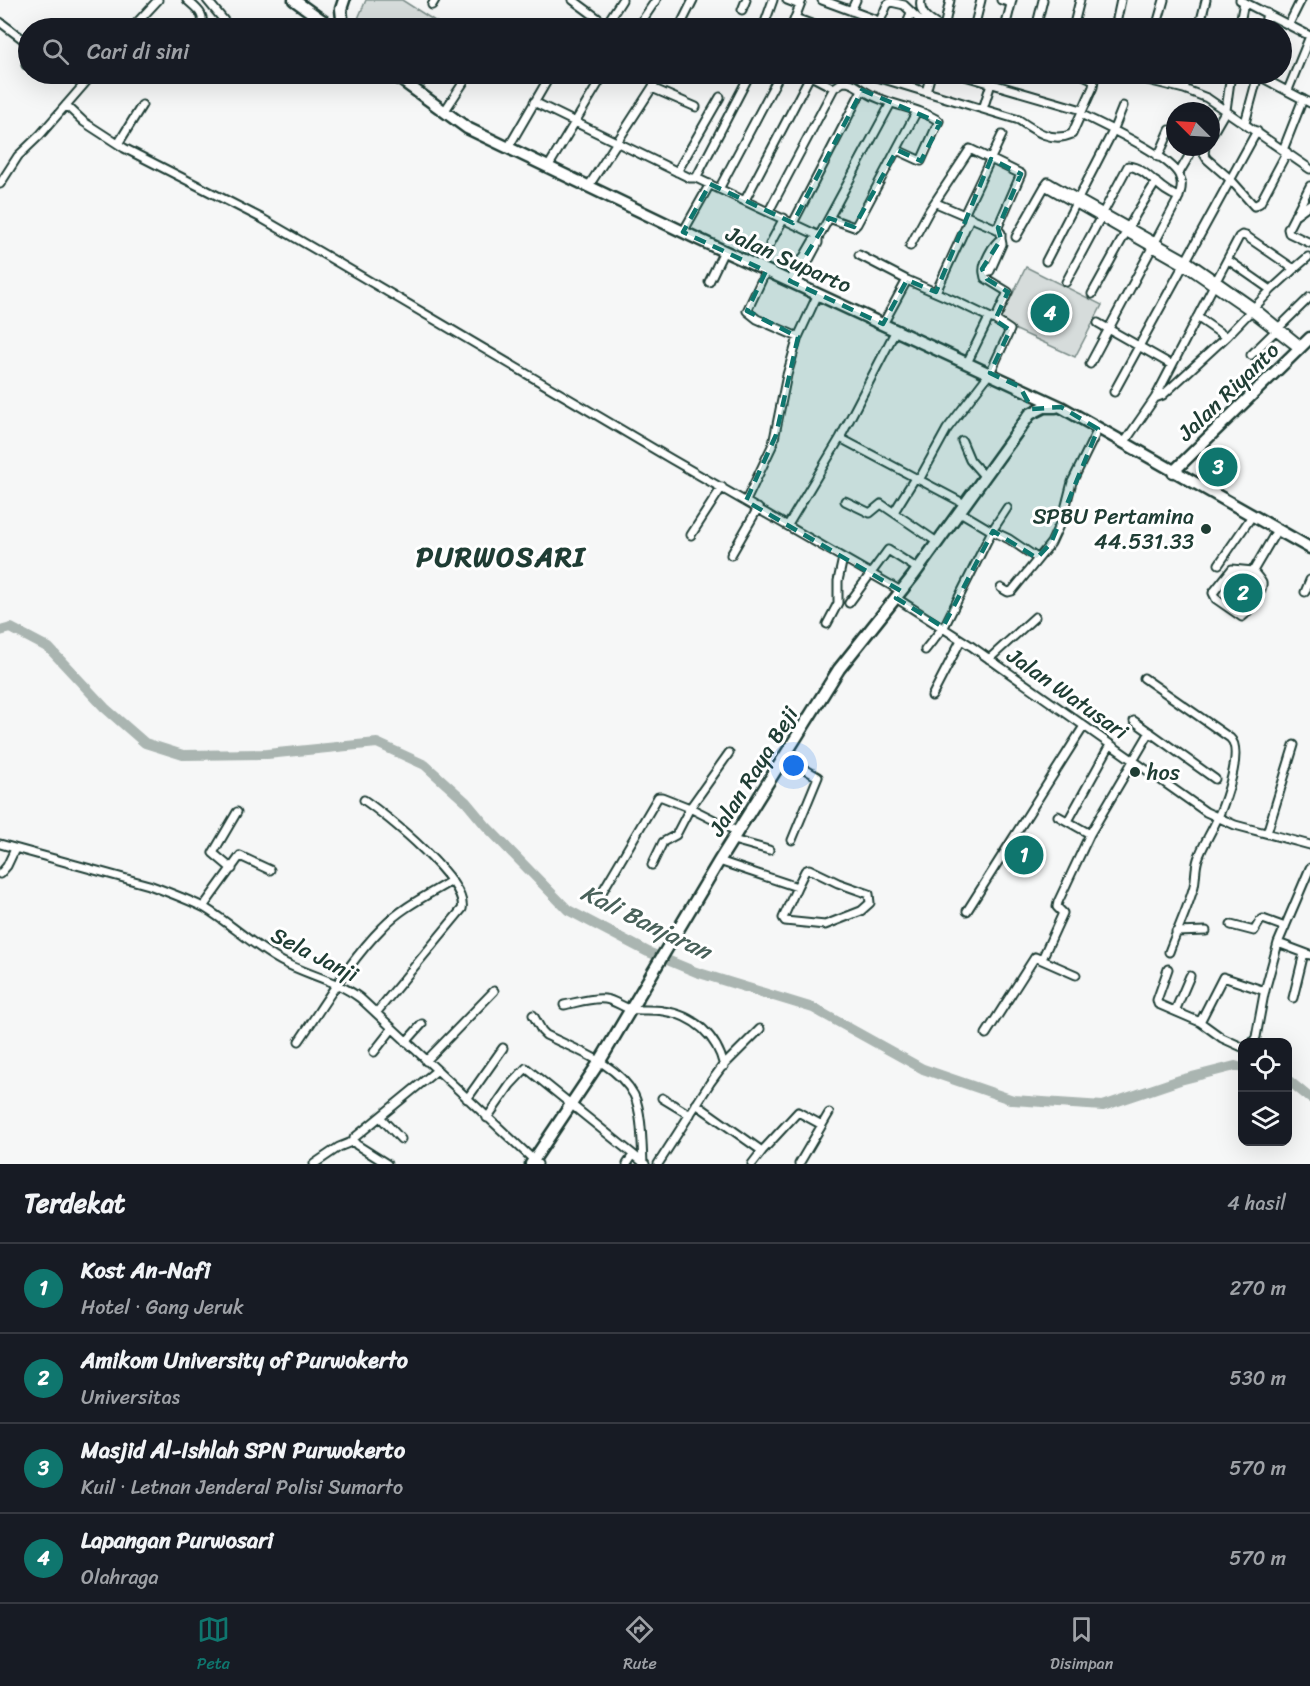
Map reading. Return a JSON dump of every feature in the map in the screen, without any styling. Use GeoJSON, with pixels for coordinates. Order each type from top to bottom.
{"type":"FeatureCollection","features":[{"type":"Feature","properties":{"kind":"street"},"geometry":{"type":"LineString","coordinates":[[141,18],[158,0]]}},
{"type":"Feature","properties":{"kind":"street"},"geometry":{"type":"LineString","coordinates":[[187,0],[202,12],[203,18]]}},
{"type":"Feature","properties":{"kind":"street"},"geometry":{"type":"LineString","coordinates":[[207,0],[222,18]]}},
{"type":"Feature","properties":{"kind":"street"},"geometry":{"type":"LineString","coordinates":[[294,0],[317,18]]}},
{"type":"Feature","properties":{"kind":"street"},"geometry":{"type":"LineString","coordinates":[[573,0],[596,18]]}},
{"type":"Feature","properties":{"kind":"street"},"geometry":{"type":"LineString","coordinates":[[583,8],[588,0]]}},
{"type":"Feature","properties":{"kind":"street"},"geometry":{"type":"LineString","coordinates":[[613,18],[622,0]]}},
{"type":"Feature","properties":{"kind":"street"},"geometry":{"type":"LineString","coordinates":[[644,18],[656,0]]}},
{"type":"Feature","properties":{"kind":"street"},"geometry":{"type":"LineString","coordinates":[[684,18],[693,0]]}},
{"type":"Feature","properties":{"kind":"street"},"geometry":{"type":"LineString","coordinates":[[742,10],[746,0]]}},
{"type":"Feature","properties":{"kind":"street"},"geometry":{"type":"LineString","coordinates":[[767,18],[773,0]]}},
{"type":"Feature","properties":{"kind":"street"},"geometry":{"type":"LineString","coordinates":[[787,0],[801,2],[795,18]]}},
{"type":"Feature","properties":{"kind":"street"},"geometry":{"type":"LineString","coordinates":[[822,0],[851,10],[865,18]]}},
{"type":"Feature","properties":{"kind":"street"},"geometry":{"type":"LineString","coordinates":[[851,10],[856,0]]}},
{"type":"Feature","properties":{"kind":"street"},"geometry":{"type":"LineString","coordinates":[[946,18],[950,0]]}},
{"type":"Feature","properties":{"kind":"street"},"geometry":{"type":"LineString","coordinates":[[976,18],[981,0]]}},
{"type":"Feature","properties":{"kind":"street"},"geometry":{"type":"LineString","coordinates":[[1001,0],[1012,1],[1008,18]]}},
{"type":"Feature","properties":{"kind":"street"},"geometry":{"type":"LineString","coordinates":[[1038,18],[1043,0]]}},
{"type":"Feature","properties":{"kind":"street"},"geometry":{"type":"LineString","coordinates":[[1076,18],[1080,0]]}},
{"type":"Feature","properties":{"kind":"street"},"geometry":{"type":"LineString","coordinates":[[1117,18],[1121,0]]}},
{"type":"Feature","properties":{"kind":"street"},"geometry":{"type":"LineString","coordinates":[[1159,18],[1164,0]]}},
{"type":"Feature","properties":{"kind":"street"},"geometry":{"type":"LineString","coordinates":[[1202,18],[1206,0]]}},
{"type":"Feature","properties":{"kind":"street"},"geometry":{"type":"LineString","coordinates":[[1292,18],[1301,0]]}},
{"type":"Feature","properties":{"kind":"street"},"geometry":{"type":"LineString","coordinates":[[1241,18],[1244,1],[1277,18]]}},
{"type":"Feature","properties":{"kind":"street"},"geometry":{"type":"LineString","coordinates":[[881,18],[887,5],[891,2],[904,5],[917,18]]}},
{"type":"Feature","properties":{"kind":"street"},"geometry":{"type":"LineString","coordinates":[[921,3],[923,14],[929,18]]}},
{"type":"Feature","properties":{"kind":"street"},"geometry":{"type":"LineString","coordinates":[[333,18],[342,4]]}},
{"type":"Feature","properties":{"kind":"street"},"geometry":{"type":"LineString","coordinates":[[909,18],[911,12]]}},
{"type":"Feature","properties":{"kind":"street"},"geometry":{"type":"LineString","coordinates":[[1266,18],[1267,13]]}},
{"type":"Feature","properties":{"kind":"street"},"geometry":{"type":"LineString","coordinates":[[0,22],[18,36]]}},
{"type":"Feature","properties":{"kind":"street"},"geometry":{"type":"LineString","coordinates":[[1292,26],[1310,36],[1292,80]]}},
{"type":"Feature","properties":{"kind":"street"},"geometry":{"type":"LineString","coordinates":[[0,184],[18,156],[40,135],[82,84]]}},
{"type":"Feature","properties":{"kind":"street","name":"Jalan Suparto"},"geometry":{"type":"LineString","coordinates":[[406,84],[467,128],[766,271],[1061,407],[1310,548]]}},
{"type":"Feature","properties":{"kind":"street"},"geometry":{"type":"LineString","coordinates":[[444,112],[462,84]]}},
{"type":"Feature","properties":{"kind":"street"},"geometry":{"type":"LineString","coordinates":[[508,148],[545,84]]}},
{"type":"Feature","properties":{"kind":"street"},"geometry":{"type":"LineString","coordinates":[[548,167],[598,84]]}},
{"type":"Feature","properties":{"kind":"street"},"geometry":{"type":"LineString","coordinates":[[588,187],[654,84]]}},
{"type":"Feature","properties":{"kind":"street"},"geometry":{"type":"LineString","coordinates":[[696,178],[745,84]]}},
{"type":"Feature","properties":{"kind":"street"},"geometry":{"type":"LineString","coordinates":[[719,189],[775,84]]}},
{"type":"Feature","properties":{"kind":"street"},"geometry":{"type":"LineString","coordinates":[[745,200],[803,84]]}},
{"type":"Feature","properties":{"kind":"street"},"geometry":{"type":"LineString","coordinates":[[826,84],[834,88]]}},
{"type":"Feature","properties":{"kind":"street"},"geometry":{"type":"LineString","coordinates":[[769,212],[834,88],[840,84]]}},
{"type":"Feature","properties":{"kind":"street"},"geometry":{"type":"LineString","coordinates":[[853,84],[891,103],[939,121],[921,161],[897,150]]}},
{"type":"Feature","properties":{"kind":"street"},"geometry":{"type":"LineString","coordinates":[[793,223],[861,84]]}},
{"type":"Feature","properties":{"kind":"street"},"geometry":{"type":"LineString","coordinates":[[899,84],[1019,120],[1035,132],[1046,136],[1072,134],[1094,84]]}},
{"type":"Feature","properties":{"kind":"street"},"geometry":{"type":"LineString","coordinates":[[926,92],[928,84]]}},
{"type":"Feature","properties":{"kind":"street"},"geometry":{"type":"LineString","coordinates":[[983,109],[991,84]]}},
{"type":"Feature","properties":{"kind":"street"},"geometry":{"type":"LineString","coordinates":[[994,84],[1082,112],[1158,157],[1179,173]]}},
{"type":"Feature","properties":{"kind":"street"},"geometry":{"type":"LineString","coordinates":[[1169,84],[1207,98],[1310,169]]}},
{"type":"Feature","properties":{"kind":"street"},"geometry":{"type":"LineString","coordinates":[[1184,89],[1185,84]]}},
{"type":"Feature","properties":{"kind":"street"},"geometry":{"type":"LineString","coordinates":[[1220,120],[1226,110],[1230,84]]}},
{"type":"Feature","properties":{"kind":"street"},"geometry":{"type":"LineString","coordinates":[[1245,123],[1254,84]]}},
{"type":"Feature","properties":{"kind":"street"},"geometry":{"type":"LineString","coordinates":[[1206,156],[1256,206],[1285,151],[1307,101],[1276,84]]}},
{"type":"Feature","properties":{"kind":"street"},"geometry":{"type":"LineString","coordinates":[[1288,90],[1290,84]]}},
{"type":"Feature","properties":{"kind":"street"},"geometry":{"type":"LineString","coordinates":[[652,88],[696,108]]}},
{"type":"Feature","properties":{"kind":"street"},"geometry":{"type":"LineString","coordinates":[[677,172],[720,97]]}},
{"type":"Feature","properties":{"kind":"street"},"geometry":{"type":"LineString","coordinates":[[534,102],[677,172],[710,184],[784,218],[819,237]]}},
{"type":"Feature","properties":{"kind":"street"},"geometry":{"type":"LineString","coordinates":[[793,283],[813,241],[819,237],[830,218],[891,103]]}},
{"type":"Feature","properties":{"kind":"street","name":"Jalan Watusari"},"geometry":{"type":"LineString","coordinates":[[66,105],[84,122],[118,144],[156,166],[261,218],[872,574],[961,640],[1206,812],[1218,818],[1310,845]]}},
{"type":"Feature","properties":{"kind":"street"},"geometry":{"type":"LineString","coordinates":[[118,144],[142,105]]}},
{"type":"Feature","properties":{"kind":"street"},"geometry":{"type":"LineString","coordinates":[[1046,261],[1113,131],[1123,106]]}},
{"type":"Feature","properties":{"kind":"street"},"geometry":{"type":"LineString","coordinates":[[830,218],[849,227],[857,224],[917,111]]}},
{"type":"Feature","properties":{"kind":"street"},"geometry":{"type":"LineString","coordinates":[[1114,392],[1257,131]]}},
{"type":"Feature","properties":{"kind":"street"},"geometry":{"type":"LineString","coordinates":[[936,292],[1002,135]]}},
{"type":"Feature","properties":{"kind":"street"},"geometry":{"type":"LineString","coordinates":[[1158,157],[1166,139]]}},
{"type":"Feature","properties":{"kind":"street"},"geometry":{"type":"LineString","coordinates":[[910,246],[929,211],[969,150],[972,149],[1022,176],[997,229]]}},
{"type":"Feature","properties":{"kind":"street"},"geometry":{"type":"LineString","coordinates":[[1090,364],[1179,197],[1181,186],[1179,173],[1189,156]]}},
{"type":"Feature","properties":{"kind":"street"},"geometry":{"type":"LineString","coordinates":[[1066,282],[1128,166],[1148,175],[1166,193],[1179,197]]}},
{"type":"Feature","properties":{"kind":"street"},"geometry":{"type":"LineString","coordinates":[[1092,294],[1156,182]]}},
{"type":"Feature","properties":{"kind":"street"},"geometry":{"type":"LineString","coordinates":[[683,232],[710,184]]}},
{"type":"Feature","properties":{"kind":"street"},"geometry":{"type":"LineString","coordinates":[[1017,237],[1045,186],[1185,263],[1278,329],[1304,344]]}},
{"type":"Feature","properties":{"kind":"street"},"geometry":{"type":"LineString","coordinates":[[1310,186],[1288,227],[1288,232],[1310,243]]}},
{"type":"Feature","properties":{"kind":"street"},"geometry":{"type":"LineString","coordinates":[[936,203],[997,229],[1001,233],[1001,239],[996,242],[983,267],[985,278],[1008,292],[967,363]]}},
{"type":"Feature","properties":{"kind":"street"},"geometry":{"type":"LineString","coordinates":[[1294,215],[1310,204]]}},
{"type":"Feature","properties":{"kind":"street"},"geometry":{"type":"LineString","coordinates":[[770,244],[784,218]]}},
{"type":"Feature","properties":{"kind":"street"},"geometry":{"type":"LineString","coordinates":[[1124,443],[1155,398],[1242,235],[1294,269]]}},
{"type":"Feature","properties":{"kind":"street"},"geometry":{"type":"LineString","coordinates":[[709,282],[724,251]]}},
{"type":"Feature","properties":{"kind":"street"},"geometry":{"type":"LineString","coordinates":[[859,255],[992,319],[1010,330],[990,374],[947,429],[894,512]]}},
{"type":"Feature","properties":{"kind":"street"},"geometry":{"type":"LineString","coordinates":[[1155,398],[1163,395],[1226,337],[1271,290],[1308,257]]}},
{"type":"Feature","properties":{"kind":"street"},"geometry":{"type":"LineString","coordinates":[[1228,260],[1271,290]]}},
{"type":"Feature","properties":{"kind":"street"},"geometry":{"type":"LineString","coordinates":[[766,271],[747,311],[748,314],[798,338]]}},
{"type":"Feature","properties":{"kind":"street"},"geometry":{"type":"LineString","coordinates":[[883,324],[907,280]]}},
{"type":"Feature","properties":{"kind":"street"},"geometry":{"type":"LineString","coordinates":[[746,501],[776,435],[787,375],[798,338],[818,294]]}},
{"type":"Feature","properties":{"kind":"street"},"geometry":{"type":"LineString","coordinates":[[1251,355],[1310,297]]}},
{"type":"Feature","properties":{"kind":"street"},"geometry":{"type":"LineString","coordinates":[[1197,317],[1226,337]]}},
{"type":"Feature","properties":{"kind":"street"},"geometry":{"type":"LineString","coordinates":[[1098,323],[1172,365]]}},
{"type":"Feature","properties":{"kind":"street"},"geometry":{"type":"LineString","coordinates":[[788,525],[840,438],[896,330]]}},
{"type":"Feature","properties":{"kind":"street","name":"Jalan Riyanto"},"geometry":{"type":"LineString","coordinates":[[1173,472],[1304,344]]}},
{"type":"Feature","properties":{"kind":"street"},"geometry":{"type":"LineString","coordinates":[[1020,387],[1029,398],[1030,414],[1044,407],[1061,407]]}},
{"type":"Feature","properties":{"kind":"street","name":"Jalan Raya Beji"},"geometry":{"type":"LineString","coordinates":[[534,1163],[600,1061],[719,861],[839,669],[918,569],[1030,414]]}},
{"type":"Feature","properties":{"kind":"street"},"geometry":{"type":"LineString","coordinates":[[1001,588],[1008,592],[1012,591],[1051,543],[1059,527],[1072,482],[1098,429]]}},
{"type":"Feature","properties":{"kind":"street"},"geometry":{"type":"LineString","coordinates":[[840,438],[917,479],[962,508],[992,531],[1009,539],[1037,558]]}},
{"type":"Feature","properties":{"kind":"street"},"geometry":{"type":"LineString","coordinates":[[962,441],[970,460],[986,477]]}},
{"type":"Feature","properties":{"kind":"street"},"geometry":{"type":"LineString","coordinates":[[691,535],[722,487]]}},
{"type":"Feature","properties":{"kind":"street"},"geometry":{"type":"LineString","coordinates":[[845,501],[870,513],[880,504],[937,542]]}},
{"type":"Feature","properties":{"kind":"street"},"geometry":{"type":"LineString","coordinates":[[731,555],[758,508]]}},
{"type":"Feature","properties":{"kind":"street"},"geometry":{"type":"LineString","coordinates":[[925,650],[943,627],[992,531],[1007,508]]}},
{"type":"Feature","properties":{"kind":"street"},"geometry":{"type":"LineString","coordinates":[[1219,564],[1252,516]]}},
{"type":"Feature","properties":{"kind":"street"},"geometry":{"type":"LineString","coordinates":[[1253,571],[1277,530]]}},
{"type":"Feature","properties":{"kind":"street"},"geometry":{"type":"LineString","coordinates":[[849,603],[888,550],[918,569]]}},
{"type":"Feature","properties":{"kind":"street"},"geometry":{"type":"LineString","coordinates":[[827,624],[838,603],[838,581],[843,558]]}},
{"type":"Feature","properties":{"kind":"street"},"geometry":{"type":"LineString","coordinates":[[1232,569],[1253,571],[1262,583],[1262,589],[1247,614],[1242,617],[1216,599],[1213,593],[1232,569]]}},
{"type":"Feature","properties":{"kind":"street"},"geometry":{"type":"LineString","coordinates":[[1305,592],[1310,580]]}},
{"type":"Feature","properties":{"kind":"street"},"geometry":{"type":"LineString","coordinates":[[989,659],[1035,617]]}},
{"type":"Feature","properties":{"kind":"street"},"geometry":{"type":"LineString","coordinates":[[932,696],[961,640]]}},
{"type":"Feature","properties":{"kind":"street"},"geometry":{"type":"LineString","coordinates":[[1144,678],[1233,741],[1235,752],[1232,776],[1218,818],[1196,863],[1194,885],[1169,952]]}},
{"type":"Feature","properties":{"kind":"street"},"geometry":{"type":"LineString","coordinates":[[1134,721],[1215,779]]}},
{"type":"Feature","properties":{"kind":"street"},"geometry":{"type":"LineString","coordinates":[[967,911],[1084,726]]}},
{"type":"Feature","properties":{"kind":"street"},"geometry":{"type":"LineString","coordinates":[[1042,959],[1063,914],[1057,907],[1058,902],[1090,834],[1150,732]]}},
{"type":"Feature","properties":{"kind":"street"},"geometry":{"type":"LineString","coordinates":[[1068,821],[1110,745]]}},
{"type":"Feature","properties":{"kind":"street"},"geometry":{"type":"LineString","coordinates":[[1267,833],[1294,745]]}},
{"type":"Feature","properties":{"kind":"street"},"geometry":{"type":"LineString","coordinates":[[652,866],[663,842],[676,835],[690,808],[729,753]]}},
{"type":"Feature","properties":{"kind":"street"},"geometry":{"type":"LineString","coordinates":[[784,757],[818,777],[792,840]]}},
{"type":"Feature","properties":{"kind":"street"},"geometry":{"type":"LineString","coordinates":[[598,899],[658,797],[690,808],[735,836],[769,850]]}},
{"type":"Feature","properties":{"kind":"street"},"geometry":{"type":"LineString","coordinates":[[364,800],[419,843],[451,881],[463,904],[462,909],[376,1013]]}},
{"type":"Feature","properties":{"kind":"street"},"geometry":{"type":"LineString","coordinates":[[232,869],[213,853],[237,812]]}},
{"type":"Feature","properties":{"kind":"street"},"geometry":{"type":"LineString","coordinates":[[1058,816],[1090,834]]}},
{"type":"Feature","properties":{"kind":"street","name":"Sela Janji"},"geometry":{"type":"LineString","coordinates":[[0,844],[149,885],[203,908],[292,967],[339,983],[360,998],[534,1163]]}},
{"type":"Feature","properties":{"kind":"street"},"geometry":{"type":"LineString","coordinates":[[0,874],[7,866],[15,849]]}},
{"type":"Feature","properties":{"kind":"street"},"geometry":{"type":"LineString","coordinates":[[203,908],[240,856],[270,870]]}},
{"type":"Feature","properties":{"kind":"street"},"geometry":{"type":"LineString","coordinates":[[719,861],[797,887]]}},
{"type":"Feature","properties":{"kind":"street"},"geometry":{"type":"LineString","coordinates":[[809,868],[838,883],[864,891],[868,894],[870,903],[861,911],[825,925],[786,921],[783,918],[797,887],[809,868]]}},
{"type":"Feature","properties":{"kind":"street"},"geometry":{"type":"LineString","coordinates":[[1255,1038],[1278,943],[1310,868]]}},
{"type":"Feature","properties":{"kind":"street"},"geometry":{"type":"LineString","coordinates":[[299,1041],[339,983],[382,927],[413,904],[451,881]]}},
{"type":"Feature","properties":{"kind":"street"},"geometry":{"type":"LineString","coordinates":[[1231,925],[1254,931],[1263,919],[1285,927]]}},
{"type":"Feature","properties":{"kind":"street"},"geometry":{"type":"LineString","coordinates":[[1176,932],[1206,931]]}},
{"type":"Feature","properties":{"kind":"street"},"geometry":{"type":"LineString","coordinates":[[1278,943],[1307,954],[1293,998]]}},
{"type":"Feature","properties":{"kind":"street"},"geometry":{"type":"LineString","coordinates":[[986,1034],[1034,958],[1042,959],[1076,975]]}},
{"type":"Feature","properties":{"kind":"street"},"geometry":{"type":"LineString","coordinates":[[1168,969],[1157,1002],[1200,1022],[1222,1038],[1238,1045]]}},
{"type":"Feature","properties":{"kind":"street"},"geometry":{"type":"LineString","coordinates":[[1175,1011],[1190,976]]}},
{"type":"Feature","properties":{"kind":"street"},"geometry":{"type":"LineString","coordinates":[[1200,1022],[1223,977],[1265,991]]}},
{"type":"Feature","properties":{"kind":"street"},"geometry":{"type":"LineString","coordinates":[[426,1061],[494,991]]}},
{"type":"Feature","properties":{"kind":"street"},"geometry":{"type":"LineString","coordinates":[[564,1005],[604,999],[630,1009],[669,1012],[691,1021],[710,1035],[724,1066]]}},
{"type":"Feature","properties":{"kind":"street"},"geometry":{"type":"LineString","coordinates":[[533,1015],[546,1035],[600,1061],[634,1094],[638,1111],[640,1161]]}},
{"type":"Feature","properties":{"kind":"street"},"geometry":{"type":"LineString","coordinates":[[406,1042],[422,1024]]}},
{"type":"Feature","properties":{"kind":"street"},"geometry":{"type":"LineString","coordinates":[[374,1052],[392,1029]]}},
{"type":"Feature","properties":{"kind":"street"},"geometry":{"type":"LineString","coordinates":[[658,1164],[696,1104],[724,1066],[760,1029]]}},
{"type":"Feature","properties":{"kind":"street"},"geometry":{"type":"LineString","coordinates":[[467,1099],[503,1048]]}},
{"type":"Feature","properties":{"kind":"street"},"geometry":{"type":"LineString","coordinates":[[487,1118],[524,1069],[532,1072],[640,1161]]}},
{"type":"Feature","properties":{"kind":"street"},"geometry":{"type":"LineString","coordinates":[[314,1164],[339,1147],[354,1141],[358,1133],[436,1071]]}},
{"type":"Feature","properties":{"kind":"street"},"geometry":{"type":"LineString","coordinates":[[662,1098],[690,1115]]}},
{"type":"Feature","properties":{"kind":"street"},"geometry":{"type":"LineString","coordinates":[[696,1104],[762,1151]]}},
{"type":"Feature","properties":{"kind":"street"},"geometry":{"type":"LineString","coordinates":[[752,1164],[798,1112],[822,1125]]}},
{"type":"Feature","properties":{"kind":"street"},"geometry":{"type":"LineString","coordinates":[[799,1164],[829,1113]]}},
{"type":"Feature","properties":{"kind":"street"},"geometry":{"type":"LineString","coordinates":[[380,1117],[401,1139]]}},
{"type":"Feature","properties":{"kind":"street"},"geometry":{"type":"LineString","coordinates":[[354,1141],[387,1164]]}},
{"type":"Feature","properties":{"kind":"street"},"geometry":{"type":"LineString","coordinates":[[627,1164],[640,1161]]}},
{"type":"Feature","properties":{"kind":"highlighted area"},"geometry":{"type":"Polygon","coordinates":[[[862,90],[940,123],[921,161],[897,150],[854,227],[829,218],[790,281],[883,324],[907,280],[936,292],[991,159],[1021,174],[998,228],[1001,239],[982,269],[987,279],[1008,292],[995,320],[1010,330],[990,373],[1020,387],[1032,409],[1061,407],[1098,429],[1051,543],[1037,558],[993,531],[943,627],[896,598],[901,591],[746,501],[776,435],[798,337],[747,311],[766,271],[683,232],[710,184],[793,223],[862,90]]]}},
{"type":"Feature","properties":{"kind":"shaded area"},"geometry":{"type":"Polygon","coordinates":[[[366,0],[402,0],[430,18],[358,18],[366,0]]]}},
{"type":"Feature","properties":{"kind":"shaded area"},"geometry":{"type":"Polygon","coordinates":[[[414,84],[426,84],[422,90],[414,84]]]}},
{"type":"Feature","properties":{"kind":"shaded area"},"geometry":{"type":"Polygon","coordinates":[[[1026,267],[1102,305],[1075,357],[999,322],[1026,267]]]}},
{"type":"Feature","properties":{"kind":"waterway","name":"Kali Banjaran"},"geometry":{"type":"LineString","coordinates":[[0,631],[11,628],[49,648],[105,708],[145,743],[183,755],[267,754],[377,743],[425,765],[466,802],[486,826],[568,910],[648,952],[696,972],[813,1008],[923,1069],[1013,1100],[1103,1106],[1180,1080],[1238,1067]]}},
{"type":"Feature","properties":{"kind":"waterway","name":"Kali Banjaran"},"geometry":{"type":"LineString","coordinates":[[1292,1083],[1310,1098]]}},
{"type":"Feature","properties":{"kind":"place","name":"Lapangan Purwosari"},"geometry":{"type":"Point","coordinates":[1050,313]}},
{"type":"Feature","properties":{"kind":"place","name":"Masjid Al-Ishlah SPN Purwokerto"},"geometry":{"type":"Point","coordinates":[1218,467]}},
{"type":"Feature","properties":{"kind":"place","name":"SPBU Pertamina 44.531.33"},"geometry":{"type":"Point","coordinates":[1206,529]}},
{"type":"Feature","properties":{"kind":"place","name":"Amikom University of Purwokerto"},"geometry":{"type":"Point","coordinates":[1243,593]}},
{"type":"Feature","properties":{"kind":"place","name":"hos"},"geometry":{"type":"Point","coordinates":[1135,772]}},
{"type":"Feature","properties":{"kind":"place","name":"Kost An-Nafi"},"geometry":{"type":"Point","coordinates":[1024,855]}},
{"type":"Feature","properties":{"kind":"district","name":"PURWOSARI"},"geometry":{"type":"Point","coordinates":[501,556]}}]}
